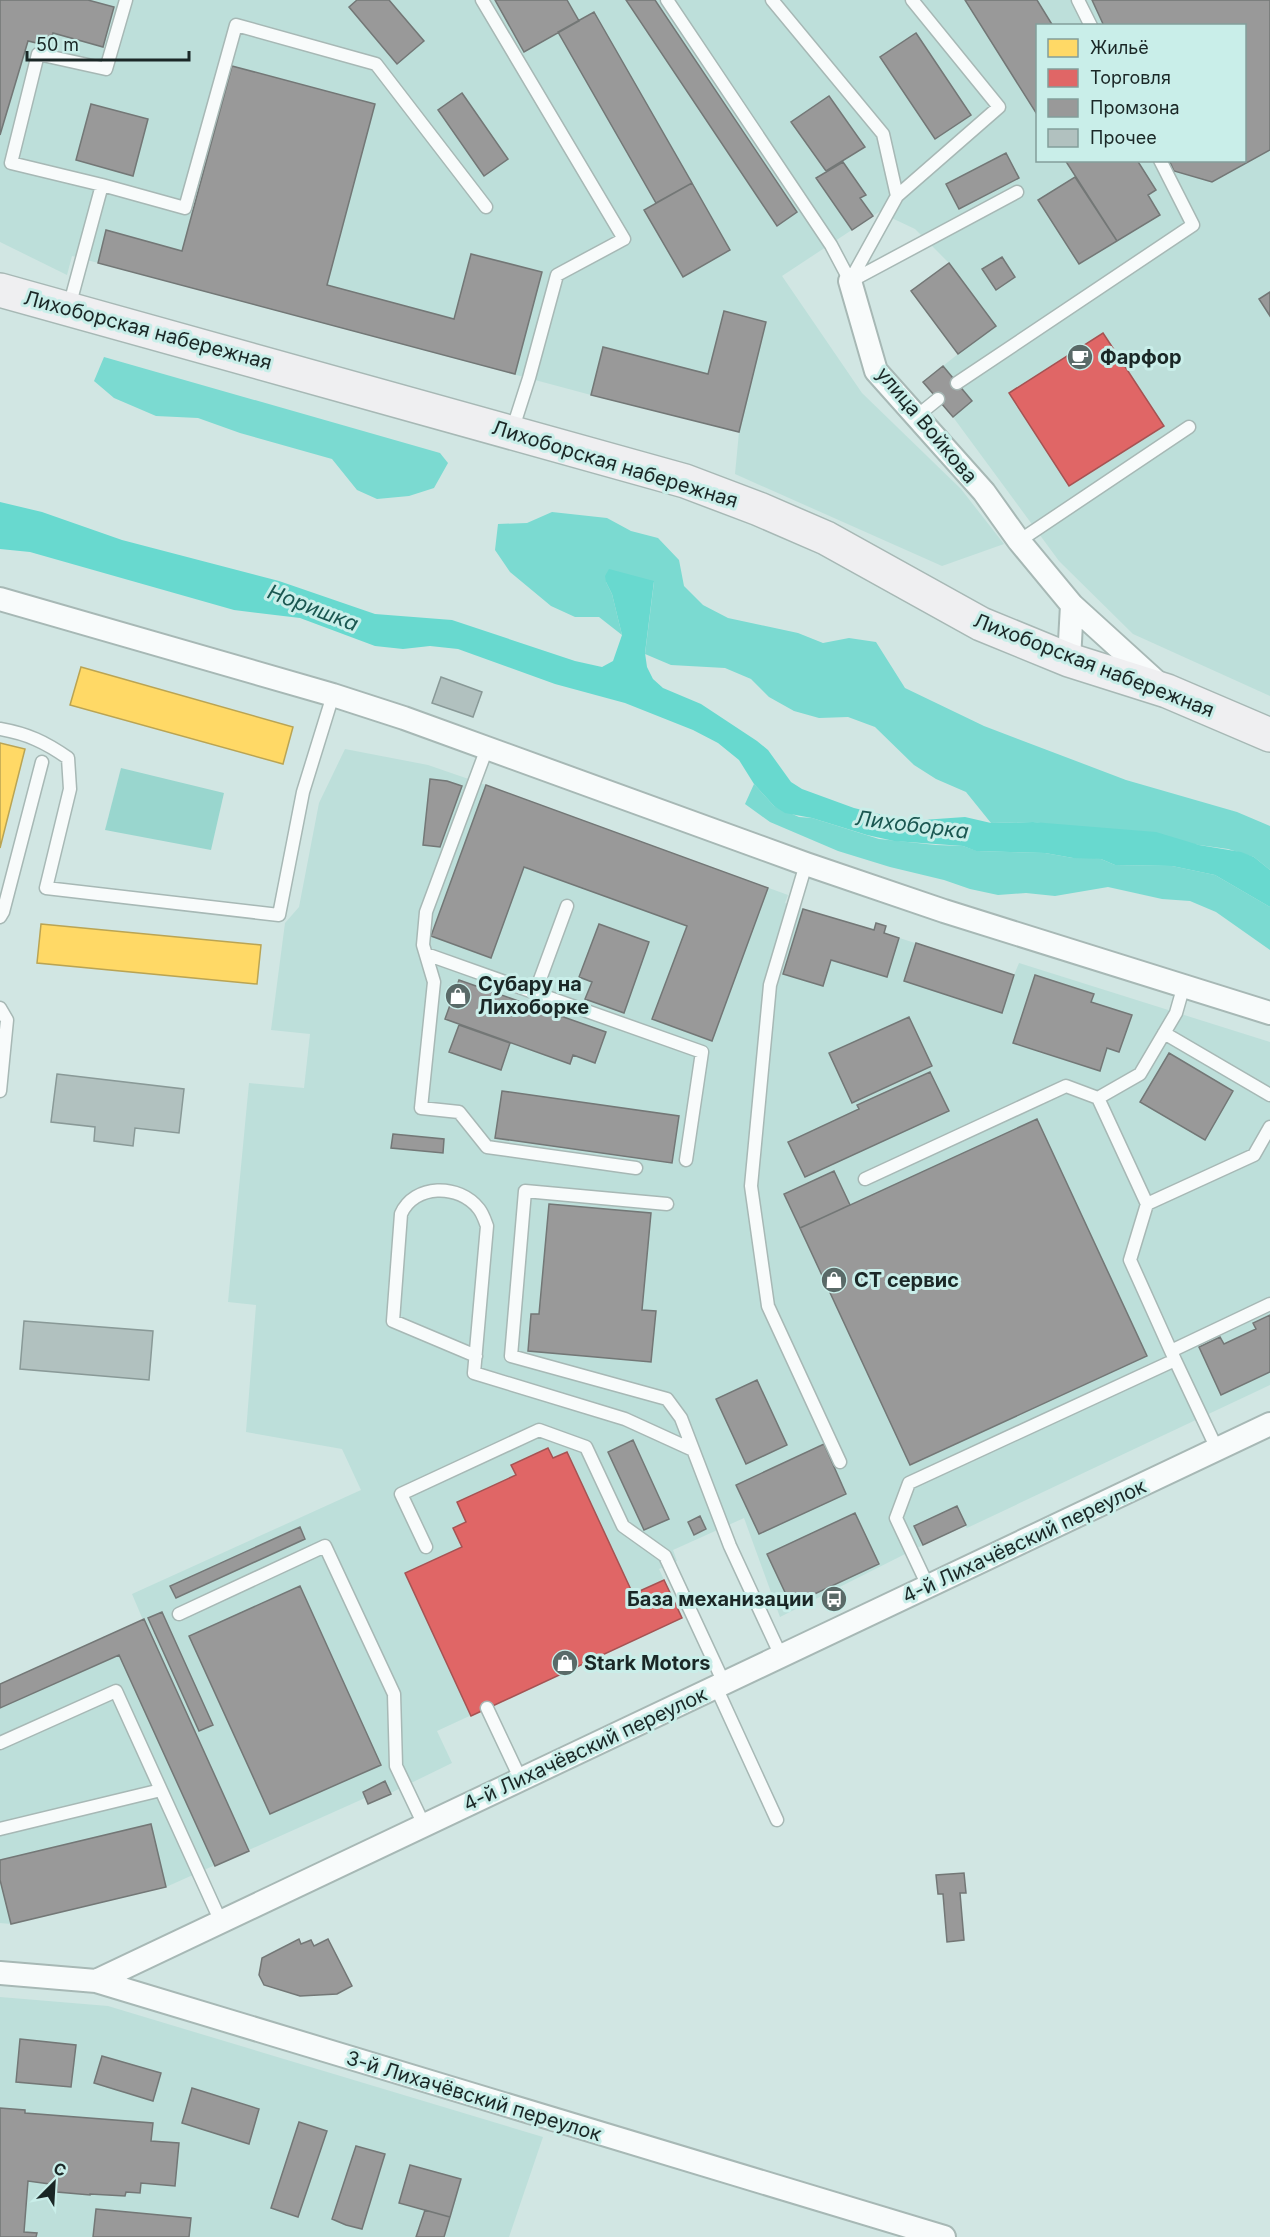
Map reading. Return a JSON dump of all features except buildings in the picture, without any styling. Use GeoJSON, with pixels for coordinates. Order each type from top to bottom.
{"type":"FeatureCollection","features":[{"type":"Feature","properties":{"kind":"street","name":"улица Войкова"},"geometry":{"type":"LineString","coordinates":[[850,281],[876,371],[984,492],[1019,541],[1072,605],[1167,691]]}},
{"type":"Feature","properties":{"kind":"street","name":"Лихоборская набережная"},"geometry":{"type":"LineString","coordinates":[[0,290],[685,482],[759,509],[826,538],[981,624],[1069,660],[1167,691],[1270,735]]}},
{"type":"Feature","properties":{"kind":"street"},"geometry":{"type":"LineString","coordinates":[[0,599],[333,695],[944,911],[1270,1013]]}},
{"type":"Feature","properties":{"kind":"street"},"geometry":{"type":"LineString","coordinates":[[1069,660],[1072,605]]}},
{"type":"Feature","properties":{"kind":"street","name":"4-й Лихачёвский переулок"},"geometry":{"type":"LineString","coordinates":[[96,1981],[1270,1424]]}},
{"type":"Feature","properties":{"kind":"street","name":"3-й Лихачёвский переулок"},"geometry":{"type":"LineString","coordinates":[[0,1973],[96,1981],[944,2237]]}},
{"type":"Feature","properties":{"kind":"lane"},"geometry":{"type":"LineString","coordinates":[[126,0],[106,69],[38,54],[11,163],[185,208],[236,25],[376,64],[486,207]]}},
{"type":"Feature","properties":{"kind":"lane"},"geometry":{"type":"LineString","coordinates":[[482,0],[624,239],[557,275],[512,432]]}},
{"type":"Feature","properties":{"kind":"lane","name":"улица Войкова"},"geometry":{"type":"LineString","coordinates":[[667,0],[831,245],[850,281]]}},
{"type":"Feature","properties":{"kind":"lane"},"geometry":{"type":"LineString","coordinates":[[771,0],[883,134],[897,196]]}},
{"type":"Feature","properties":{"kind":"lane"},"geometry":{"type":"LineString","coordinates":[[850,281],[897,196],[999,107],[912,0]]}},
{"type":"Feature","properties":{"kind":"lane"},"geometry":{"type":"LineString","coordinates":[[1078,0],[1090,24]]}},
{"type":"Feature","properties":{"kind":"lane"},"geometry":{"type":"LineString","coordinates":[[957,383],[1192,225],[1161,162]]}},
{"type":"Feature","properties":{"kind":"lane"},"geometry":{"type":"LineString","coordinates":[[69,308],[102,185]]}},
{"type":"Feature","properties":{"kind":"lane"},"geometry":{"type":"LineString","coordinates":[[850,281],[1017,192]]}},
{"type":"Feature","properties":{"kind":"lane"},"geometry":{"type":"LineString","coordinates":[[917,416],[938,399]]}},
{"type":"Feature","properties":{"kind":"lane"},"geometry":{"type":"LineString","coordinates":[[1019,541],[1189,427]]}},
{"type":"Feature","properties":{"kind":"lane"},"geometry":{"type":"LineString","coordinates":[[0,729],[22,733],[47,743],[68,758],[70,789],[46,888],[279,915],[303,792],[333,695]]}},
{"type":"Feature","properties":{"kind":"lane"},"geometry":{"type":"LineString","coordinates":[[487,748],[426,912],[423,945],[434,982],[421,1108],[459,1112],[487,1147],[636,1168]]}},
{"type":"Feature","properties":{"kind":"lane"},"geometry":{"type":"LineString","coordinates":[[0,917],[42,762]]}},
{"type":"Feature","properties":{"kind":"lane"},"geometry":{"type":"LineString","coordinates":[[806,864],[770,984],[751,1186],[768,1306],[840,1462]]}},
{"type":"Feature","properties":{"kind":"lane"},"geometry":{"type":"LineString","coordinates":[[535,993],[567,906]]}},
{"type":"Feature","properties":{"kind":"lane"},"geometry":{"type":"LineString","coordinates":[[426,954],[702,1052],[686,1160]]}},
{"type":"Feature","properties":{"kind":"lane"},"geometry":{"type":"LineString","coordinates":[[1098,1098],[1140,1074],[1176,1013],[1184,985]]}},
{"type":"Feature","properties":{"kind":"lane"},"geometry":{"type":"LineString","coordinates":[[0,1008],[7,1020],[0,1092]]}},
{"type":"Feature","properties":{"kind":"lane"},"geometry":{"type":"LineString","coordinates":[[1164,1033],[1270,1095]]}},
{"type":"Feature","properties":{"kind":"lane"},"geometry":{"type":"LineString","coordinates":[[866,1179],[1066,1086],[1098,1098],[1148,1204],[1130,1260],[1217,1449]]}},
{"type":"Feature","properties":{"kind":"lane"},"geometry":{"type":"LineString","coordinates":[[1148,1204],[1254,1155],[1270,1127]]}},
{"type":"Feature","properties":{"kind":"lane"},"geometry":{"type":"LineString","coordinates":[[476,1356],[393,1322],[401,1214],[406,1203],[421,1192],[442,1190],[464,1196],[479,1209],[488,1226],[476,1356],[474,1373],[625,1419],[693,1449]]}},
{"type":"Feature","properties":{"kind":"lane"},"geometry":{"type":"LineString","coordinates":[[667,1204],[525,1191],[511,1356],[667,1399],[681,1418],[730,1546],[781,1656]]}},
{"type":"Feature","properties":{"kind":"lane"},"geometry":{"type":"LineString","coordinates":[[928,1586],[896,1518],[909,1483],[1173,1355],[1270,1304]]}},
{"type":"Feature","properties":{"kind":"lane"},"geometry":{"type":"LineString","coordinates":[[426,1547],[401,1494],[539,1430],[586,1448],[623,1526],[665,1556],[777,1820]]}},
{"type":"Feature","properties":{"kind":"lane"},"geometry":{"type":"LineString","coordinates":[[179,1614],[325,1546],[394,1694],[396,1766],[424,1825]]}},
{"type":"Feature","properties":{"kind":"lane"},"geometry":{"type":"LineString","coordinates":[[0,1743],[116,1691],[221,1922]]}},
{"type":"Feature","properties":{"kind":"lane"},"geometry":{"type":"LineString","coordinates":[[487,1708],[521,1780]]}},
{"type":"Feature","properties":{"kind":"lane"},"geometry":{"type":"LineString","coordinates":[[0,1829],[161,1790]]}},
{"type":"Feature","properties":{"kind":"shaded area"},"geometry":{"type":"Polygon","coordinates":[[[0,0],[1270,0],[1270,696],[1133,634],[1059,561],[953,417],[923,382],[958,354],[911,291],[949,263],[915,229],[879,212],[782,276],[862,393],[961,489],[1004,544],[942,566],[735,474],[739,432],[591,395],[72,256],[67,275],[0,242],[0,0]]]}},
{"type":"Feature","properties":{"kind":"shaded area"},"geometry":{"type":"Polygon","coordinates":[[[104,357],[440,453],[448,463],[434,488],[409,496],[377,499],[357,490],[332,459],[240,433],[198,418],[156,416],[114,398],[94,381],[104,357]]]}},
{"type":"Feature","properties":{"kind":"shaded area"},"geometry":{"type":"Polygon","coordinates":[[[552,512],[607,518],[631,531],[658,538],[679,560],[684,586],[703,605],[728,618],[798,633],[823,643],[849,638],[876,642],[905,688],[984,726],[1126,780],[1237,812],[1270,826],[1270,870],[1254,857],[1228,849],[1033,822],[991,823],[966,792],[936,779],[914,765],[875,727],[848,717],[819,718],[794,711],[769,697],[751,679],[725,668],[671,665],[645,654],[654,582],[606,582],[612,594],[622,635],[599,617],[575,617],[551,606],[510,572],[495,550],[498,524],[527,523],[552,512]]]}},
{"type":"Feature","properties":{"kind":"shaded area"},"geometry":{"type":"Polygon","coordinates":[[[345,749],[428,765],[486,785],[788,895],[785,903],[793,906],[874,930],[876,923],[886,926],[884,933],[1014,975],[1019,963],[1270,1042],[1270,1385],[967,1528],[965,1526],[923,1545],[780,1617],[744,1518],[673,1550],[677,1561],[659,1569],[682,1618],[437,1731],[452,1763],[368,1804],[365,1798],[166,1887],[11,1924],[0,1923],[0,1684],[143,1620],[132,1594],[361,1490],[342,1449],[246,1432],[256,1305],[228,1302],[249,1083],[304,1088],[310,1034],[271,1030],[285,923],[299,907],[319,803],[345,749]]]}},
{"type":"Feature","properties":{"kind":"shaded area"},"geometry":{"type":"Polygon","coordinates":[[[121,768],[224,793],[211,850],[105,830],[121,768]]]}},
{"type":"Feature","properties":{"kind":"shaded area"},"geometry":{"type":"Polygon","coordinates":[[[754,784],[774,806],[799,817],[812,818],[879,839],[963,846],[977,851],[1045,853],[1073,858],[1088,857],[1115,865],[1172,866],[1215,875],[1270,907],[1270,950],[1216,912],[1190,901],[1162,899],[1108,887],[1055,896],[1026,893],[998,895],[838,851],[770,822],[745,804],[754,784]]]}},
{"type":"Feature","properties":{"kind":"shaded area"},"geometry":{"type":"Polygon","coordinates":[[[0,1997],[108,2006],[543,2137],[509,2237],[0,2237],[0,1997]]]}},
{"type":"Feature","properties":{"kind":"water"},"geometry":{"type":"Polygon","coordinates":[[[0,502],[42,512],[122,540],[279,581],[375,614],[452,620],[575,661],[602,667],[613,661],[622,635],[612,594],[606,582],[605,576],[609,569],[654,581],[645,653],[647,667],[653,679],[663,688],[701,704],[757,741],[768,750],[791,782],[802,789],[854,808],[908,821],[965,817],[991,823],[1033,822],[1156,832],[1199,845],[1241,852],[1254,857],[1270,870],[1270,907],[1215,875],[1172,866],[1115,865],[1101,859],[1073,858],[1045,853],[976,851],[963,846],[894,841],[812,818],[785,813],[774,806],[754,784],[739,760],[718,743],[693,730],[625,703],[555,684],[458,649],[430,646],[403,649],[375,646],[300,618],[234,610],[30,552],[0,549],[0,502]]]}},
{"type":"Feature","properties":{"kind":"place","name":"Фарфор"},"geometry":{"type":"Point","coordinates":[1080,357]}},
{"type":"Feature","properties":{"kind":"place","name":"Субару на Лихоборке"},"geometry":{"type":"Point","coordinates":[458,996]}},
{"type":"Feature","properties":{"kind":"place","name":"СТ сервис"},"geometry":{"type":"Point","coordinates":[834,1280]}},
{"type":"Feature","properties":{"kind":"place","name":"База механизации"},"geometry":{"type":"Point","coordinates":[834,1599]}},
{"type":"Feature","properties":{"kind":"place","name":"Stark Motors"},"geometry":{"type":"Point","coordinates":[565,1663]}},
{"type":"Feature","properties":{"kind":"water label","name":"Норишка"},"geometry":{"type":"Point","coordinates":[313,608]}},
{"type":"Feature","properties":{"kind":"water label","name":"Лихоборка"},"geometry":{"type":"Point","coordinates":[912,825]}}]}
